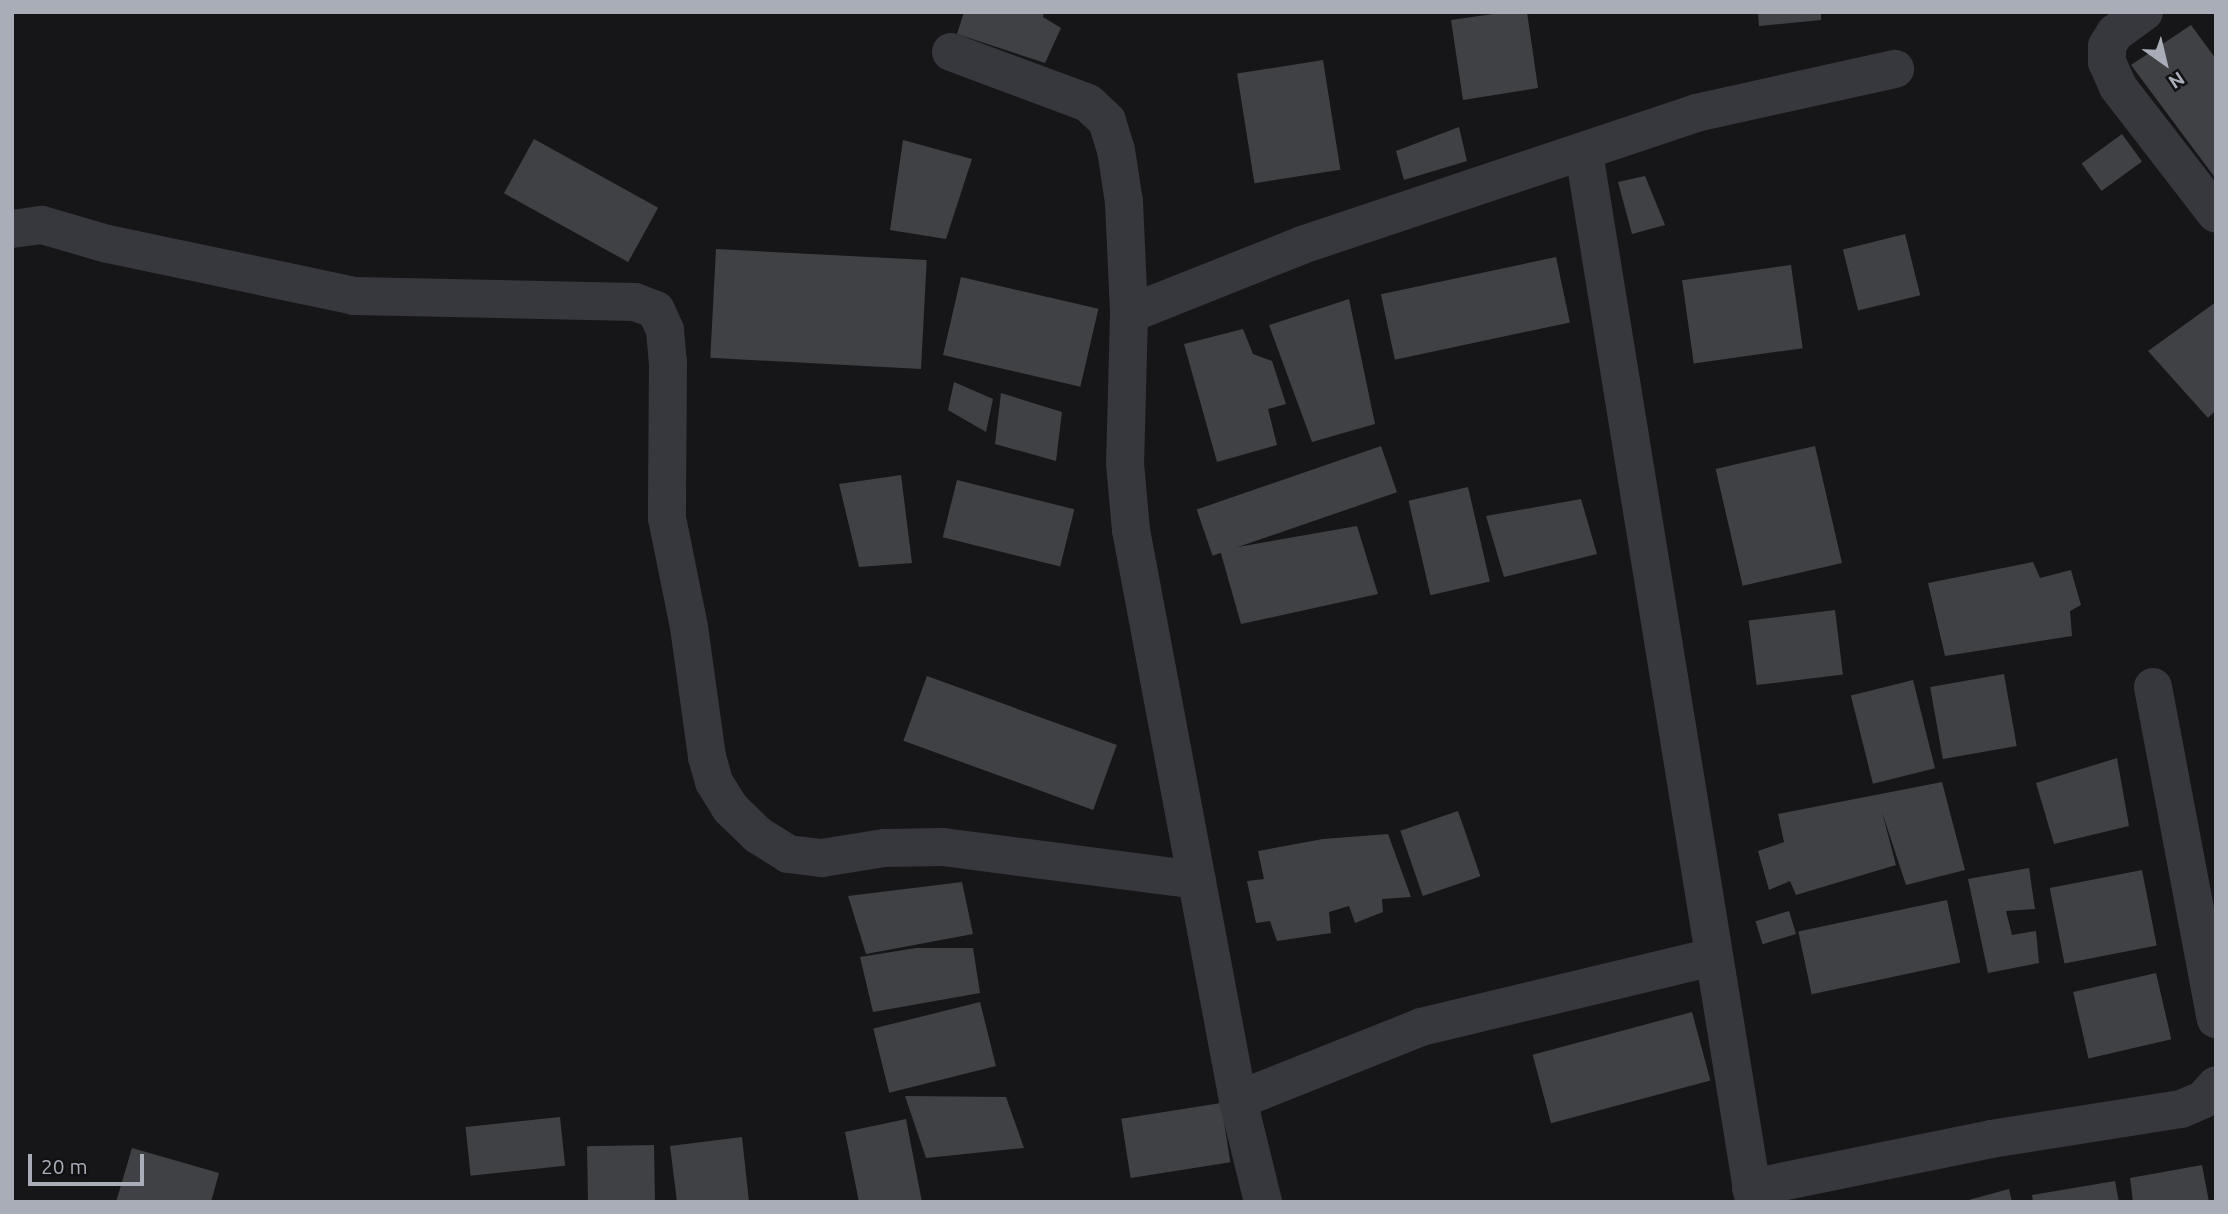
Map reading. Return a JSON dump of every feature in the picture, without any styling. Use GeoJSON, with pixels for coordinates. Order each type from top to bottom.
{"type":"FeatureCollection","features":[{"type":"Feature","properties":{"kind":"street"},"geometry":{"type":"LineString","coordinates":[[2144,12],[2115,33],[2107,46],[2106,62],[2118,87],[2216,214]]}},
{"type":"Feature","properties":{"kind":"street"},"geometry":{"type":"LineString","coordinates":[[951,52],[1088,103],[1107,121],[1124,201],[1129,314],[1125,463],[1132,530],[1238,1100],[1263,1202]]}},
{"type":"Feature","properties":{"kind":"street"},"geometry":{"type":"LineString","coordinates":[[1129,314],[1302,245],[1584,153],[1696,113],[1895,69]]}},
{"type":"Feature","properties":{"kind":"street"},"geometry":{"type":"LineString","coordinates":[[1584,153],[1698,840],[1712,957],[1753,1195],[1991,1139],[2180,1109],[2204,1099],[2216,1085]]}},
{"type":"Feature","properties":{"kind":"street"},"geometry":{"type":"LineString","coordinates":[[12,229],[42,225],[108,244],[354,296],[635,302],[656,310],[665,330],[668,362],[667,518],[689,627],[708,757],[714,782],[730,808],[758,835],[788,854],[822,858],[884,848],[943,847],[1197,880]]}},
{"type":"Feature","properties":{"kind":"street"},"geometry":{"type":"LineString","coordinates":[[2153,687],[2216,1019]]}},
{"type":"Feature","properties":{"kind":"street"},"geometry":{"type":"LineString","coordinates":[[1238,1100],[1421,1027],[1712,957]]}},
{"type":"Feature","properties":{"kind":"building"},"geometry":{"type":"Polygon","coordinates":[[[964,12],[1044,12],[1043,17],[1061,28],[1045,63],[957,34],[964,12]]]}},
{"type":"Feature","properties":{"kind":"building"},"geometry":{"type":"Polygon","coordinates":[[[1527,12],[1538,88],[1463,100],[1451,20],[1527,12]]]}},
{"type":"Feature","properties":{"kind":"building"},"geometry":{"type":"Polygon","coordinates":[[[1758,12],[1821,12],[1821,20],[1759,26],[1758,12]]]}},
{"type":"Feature","properties":{"kind":"building"},"geometry":{"type":"Polygon","coordinates":[[[2191,25],[2216,59],[2216,179],[2131,65],[2191,25]]]}},
{"type":"Feature","properties":{"kind":"building"},"geometry":{"type":"Polygon","coordinates":[[[1323,60],[1340,170],[1254,183],[1237,74],[1323,60]]]}},
{"type":"Feature","properties":{"kind":"building"},"geometry":{"type":"Polygon","coordinates":[[[1459,127],[1467,161],[1404,180],[1396,151],[1459,127]]]}},
{"type":"Feature","properties":{"kind":"building"},"geometry":{"type":"Polygon","coordinates":[[[2122,134],[2142,162],[2102,191],[2082,163],[2122,134]]]}},
{"type":"Feature","properties":{"kind":"building"},"geometry":{"type":"Polygon","coordinates":[[[534,139],[658,208],[628,262],[504,193],[534,139]]]}},
{"type":"Feature","properties":{"kind":"building"},"geometry":{"type":"Polygon","coordinates":[[[903,140],[972,159],[946,239],[890,230],[903,140]]]}},
{"type":"Feature","properties":{"kind":"building"},"geometry":{"type":"Polygon","coordinates":[[[1645,176],[1665,225],[1632,234],[1618,182],[1645,176]]]}},
{"type":"Feature","properties":{"kind":"building"},"geometry":{"type":"Polygon","coordinates":[[[1905,234],[1920,295],[1858,311],[1843,249],[1905,234]]]}},
{"type":"Feature","properties":{"kind":"building"},"geometry":{"type":"Polygon","coordinates":[[[716,249],[927,260],[921,369],[710,358],[716,249]]]}},
{"type":"Feature","properties":{"kind":"building"},"geometry":{"type":"Polygon","coordinates":[[[1556,257],[1570,323],[1395,360],[1381,294],[1556,257]]]}},
{"type":"Feature","properties":{"kind":"building"},"geometry":{"type":"Polygon","coordinates":[[[1791,265],[1803,348],[1694,363],[1682,280],[1791,265]]]}},
{"type":"Feature","properties":{"kind":"building"},"geometry":{"type":"Polygon","coordinates":[[[961,277],[1098,309],[1080,387],[943,355],[961,277]]]}},
{"type":"Feature","properties":{"kind":"building"},"geometry":{"type":"Polygon","coordinates":[[[1349,299],[1375,424],[1312,442],[1269,325],[1349,299]]]}},
{"type":"Feature","properties":{"kind":"building"},"geometry":{"type":"Polygon","coordinates":[[[2216,302],[2216,410],[2208,418],[2148,351],[2216,302]]]}},
{"type":"Feature","properties":{"kind":"building"},"geometry":{"type":"Polygon","coordinates":[[[1243,329],[1253,354],[1272,361],[1286,404],[1268,409],[1277,445],[1217,462],[1184,344],[1243,329]]]}},
{"type":"Feature","properties":{"kind":"building"},"geometry":{"type":"Polygon","coordinates":[[[954,382],[993,399],[986,432],[948,410],[954,382]]]}},
{"type":"Feature","properties":{"kind":"building"},"geometry":{"type":"Polygon","coordinates":[[[1001,393],[1062,412],[1056,461],[995,444],[1001,393]]]}},
{"type":"Feature","properties":{"kind":"building"},"geometry":{"type":"Polygon","coordinates":[[[1381,446],[1397,492],[1213,556],[1197,509],[1381,446]]]}},
{"type":"Feature","properties":{"kind":"building"},"geometry":{"type":"Polygon","coordinates":[[[1815,446],[1842,563],[1743,586],[1716,469],[1815,446]]]}},
{"type":"Feature","properties":{"kind":"building"},"geometry":{"type":"Polygon","coordinates":[[[901,475],[912,563],[859,567],[839,484],[901,475]]]}},
{"type":"Feature","properties":{"kind":"building"},"geometry":{"type":"Polygon","coordinates":[[[957,480],[1074,509],[1060,567],[943,537],[957,480]]]}},
{"type":"Feature","properties":{"kind":"building"},"geometry":{"type":"Polygon","coordinates":[[[1468,487],[1490,582],[1430,595],[1409,501],[1468,487]]]}},
{"type":"Feature","properties":{"kind":"building"},"geometry":{"type":"Polygon","coordinates":[[[1581,499],[1597,554],[1504,577],[1486,516],[1581,499]]]}},
{"type":"Feature","properties":{"kind":"building"},"geometry":{"type":"Polygon","coordinates":[[[1357,526],[1378,594],[1241,624],[1220,550],[1357,526]]]}},
{"type":"Feature","properties":{"kind":"building"},"geometry":{"type":"Polygon","coordinates":[[[2033,562],[2040,578],[2071,570],[2081,605],[2070,611],[2072,636],[1945,656],[1928,583],[2033,562]]]}},
{"type":"Feature","properties":{"kind":"building"},"geometry":{"type":"Polygon","coordinates":[[[1835,610],[1843,675],[1757,685],[1749,621],[1835,610]]]}},
{"type":"Feature","properties":{"kind":"building"},"geometry":{"type":"Polygon","coordinates":[[[2004,674],[2017,746],[1943,759],[1930,687],[2004,674]]]}},
{"type":"Feature","properties":{"kind":"building"},"geometry":{"type":"Polygon","coordinates":[[[927,676],[1117,745],[1093,810],[903,741],[927,676]]]}},
{"type":"Feature","properties":{"kind":"building"},"geometry":{"type":"Polygon","coordinates":[[[1913,680],[1935,768],[1873,784],[1851,695],[1913,680]]]}},
{"type":"Feature","properties":{"kind":"building"},"geometry":{"type":"Polygon","coordinates":[[[2117,758],[2129,826],[2054,844],[2036,783],[2117,758]]]}},
{"type":"Feature","properties":{"kind":"building"},"geometry":{"type":"Polygon","coordinates":[[[1942,782],[1965,870],[1906,885],[1882,812],[1896,865],[1796,895],[1790,881],[1769,890],[1758,851],[1784,842],[1778,814],[1942,782]]]}},
{"type":"Feature","properties":{"kind":"building"},"geometry":{"type":"Polygon","coordinates":[[[1458,811],[1480,876],[1423,896],[1400,831],[1458,811]]]}},
{"type":"Feature","properties":{"kind":"building"},"geometry":{"type":"Polygon","coordinates":[[[1388,834],[1411,897],[1382,899],[1383,912],[1355,923],[1349,906],[1329,912],[1331,933],[1277,941],[1270,921],[1256,923],[1247,881],[1264,879],[1258,851],[1323,839],[1388,834]]]}},
{"type":"Feature","properties":{"kind":"building"},"geometry":{"type":"Polygon","coordinates":[[[2029,868],[2035,909],[2006,911],[2012,935],[2036,931],[2039,963],[1988,973],[1968,879],[2029,868]]]}},
{"type":"Feature","properties":{"kind":"building"},"geometry":{"type":"Polygon","coordinates":[[[2142,870],[2157,946],[2064,964],[2050,888],[2142,870]]]}},
{"type":"Feature","properties":{"kind":"building"},"geometry":{"type":"Polygon","coordinates":[[[962,882],[973,934],[866,954],[848,896],[962,882]]]}},
{"type":"Feature","properties":{"kind":"building"},"geometry":{"type":"Polygon","coordinates":[[[1947,900],[1960,963],[1812,994],[1798,932],[1947,900]]]}},
{"type":"Feature","properties":{"kind":"building"},"geometry":{"type":"Polygon","coordinates":[[[1789,911],[1796,934],[1763,944],[1756,921],[1789,911]]]}},
{"type":"Feature","properties":{"kind":"building"},"geometry":{"type":"Polygon","coordinates":[[[916,948],[973,948],[980,993],[873,1012],[860,957],[916,948]]]}},
{"type":"Feature","properties":{"kind":"building"},"geometry":{"type":"Polygon","coordinates":[[[2156,973],[2171,1039],[2088,1058],[2073,992],[2156,973]]]}},
{"type":"Feature","properties":{"kind":"building"},"geometry":{"type":"Polygon","coordinates":[[[980,1002],[996,1066],[889,1093],[873,1029],[980,1002]]]}},
{"type":"Feature","properties":{"kind":"building"},"geometry":{"type":"Polygon","coordinates":[[[1692,1012],[1710,1081],[1551,1123],[1533,1055],[1692,1012]]]}},
{"type":"Feature","properties":{"kind":"building"},"geometry":{"type":"Polygon","coordinates":[[[905,1096],[1006,1097],[1024,1148],[926,1158],[905,1096]]]}},
{"type":"Feature","properties":{"kind":"building"},"geometry":{"type":"Polygon","coordinates":[[[1221,1103],[1230,1162],[1131,1178],[1121,1119],[1221,1103]]]}},
{"type":"Feature","properties":{"kind":"building"},"geometry":{"type":"Polygon","coordinates":[[[560,1117],[565,1166],[471,1176],[466,1127],[560,1117]]]}},
{"type":"Feature","properties":{"kind":"building"},"geometry":{"type":"Polygon","coordinates":[[[906,1119],[922,1202],[859,1202],[845,1132],[906,1119]]]}},
{"type":"Feature","properties":{"kind":"building"},"geometry":{"type":"Polygon","coordinates":[[[742,1137],[749,1202],[677,1202],[670,1146],[742,1137]]]}},
{"type":"Feature","properties":{"kind":"building"},"geometry":{"type":"Polygon","coordinates":[[[654,1145],[655,1202],[588,1202],[587,1146],[654,1145]]]}},
{"type":"Feature","properties":{"kind":"building"},"geometry":{"type":"Polygon","coordinates":[[[132,1148],[219,1173],[211,1202],[116,1202],[132,1148]]]}},
{"type":"Feature","properties":{"kind":"building"},"geometry":{"type":"Polygon","coordinates":[[[2202,1165],[2209,1202],[2133,1202],[2130,1178],[2202,1165]]]}},
{"type":"Feature","properties":{"kind":"building"},"geometry":{"type":"Polygon","coordinates":[[[2115,1181],[2119,1202],[2033,1202],[2032,1195],[2115,1181]]]}},
{"type":"Feature","properties":{"kind":"building"},"geometry":{"type":"Polygon","coordinates":[[[2009,1189],[2012,1202],[1965,1202],[1965,1201],[2009,1189]]]}}]}
